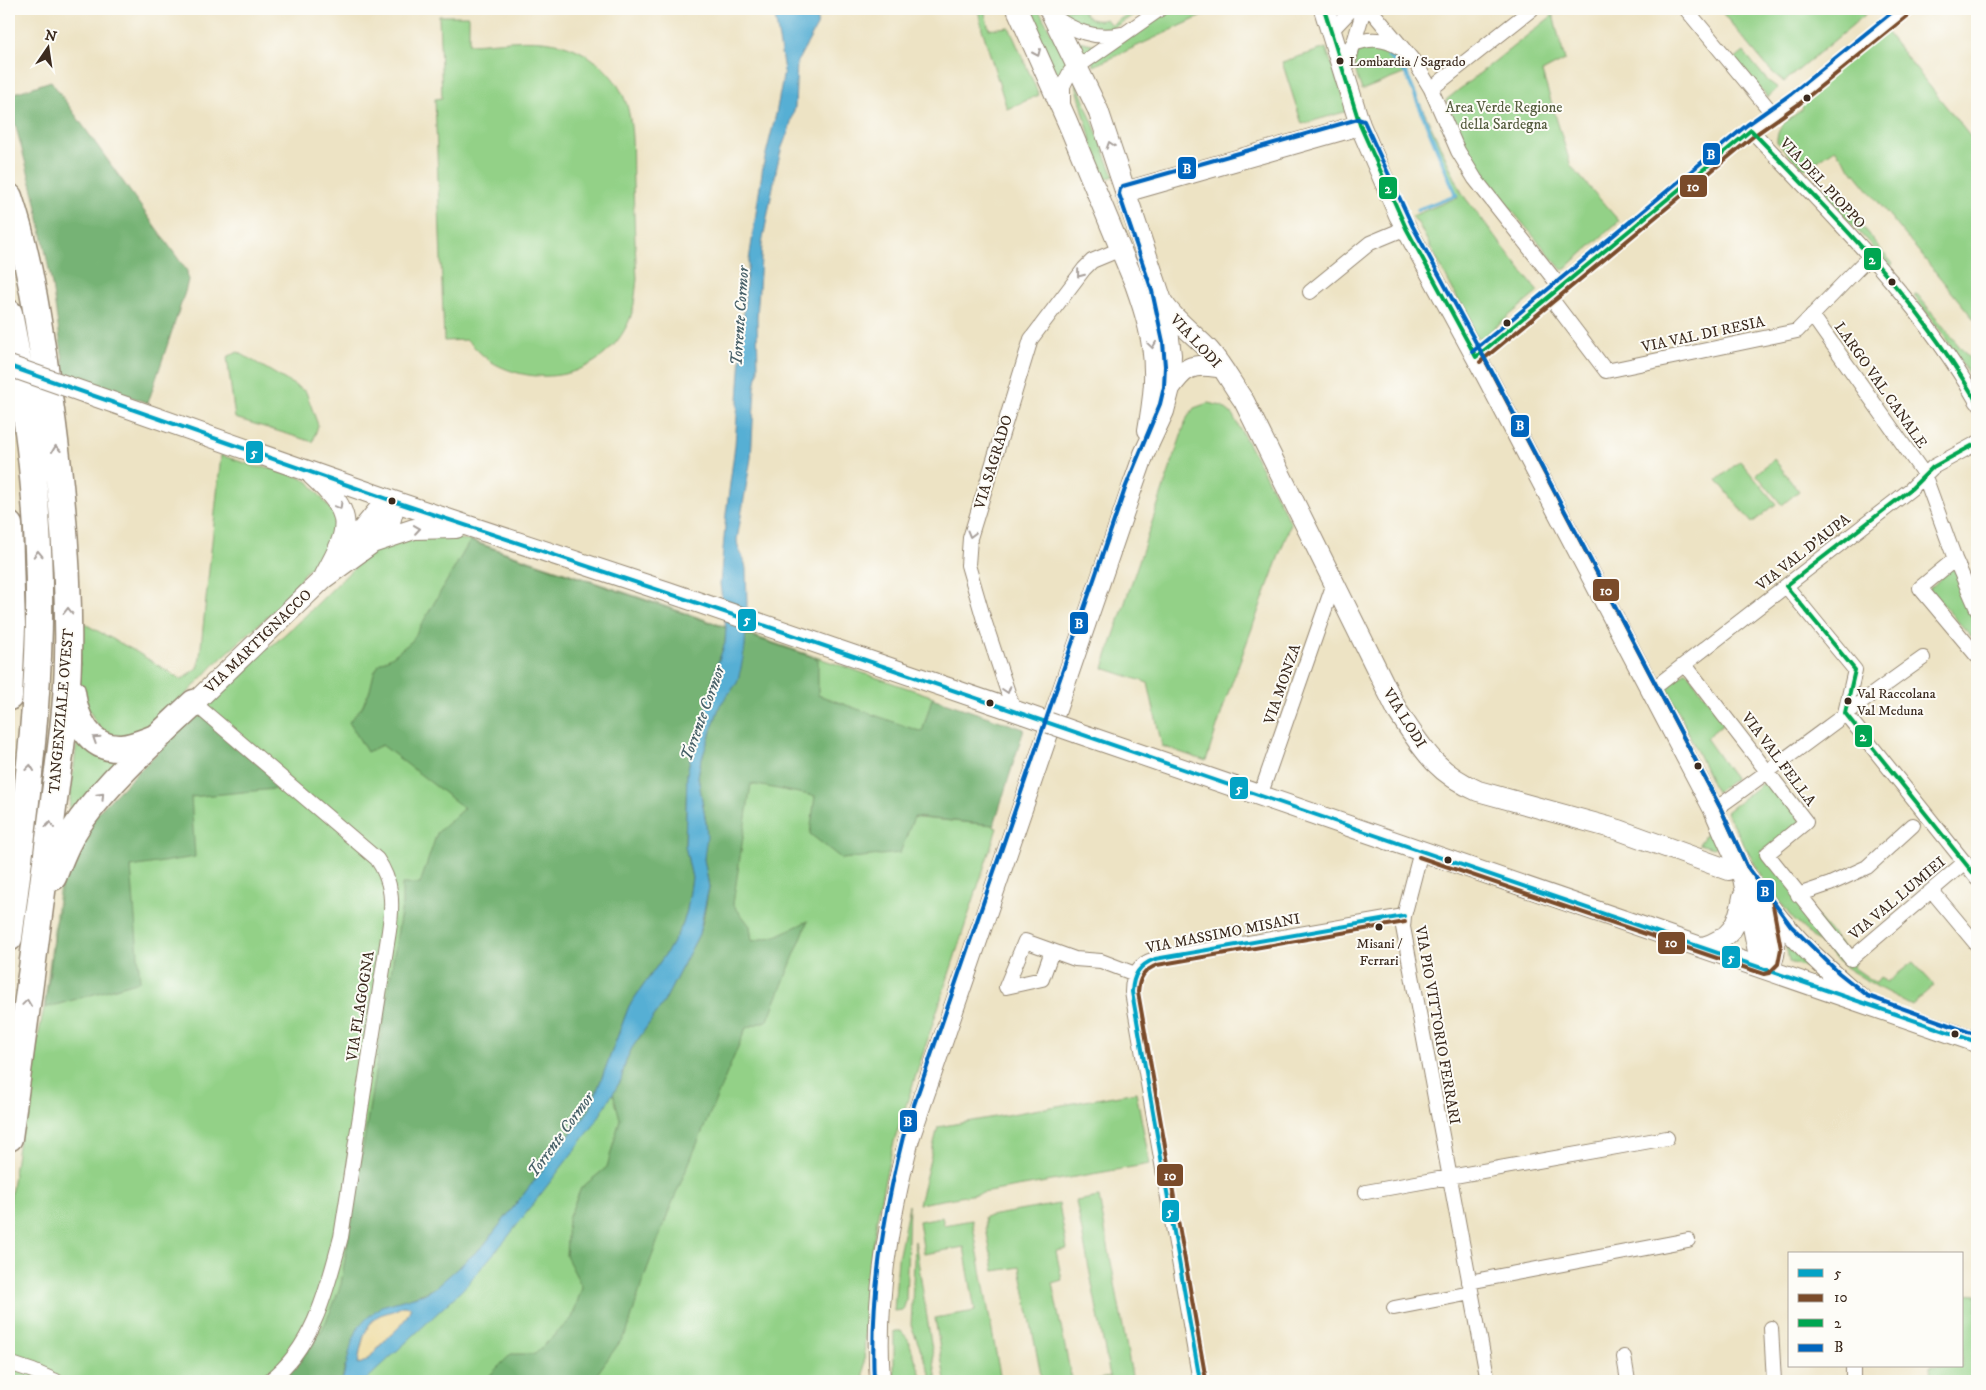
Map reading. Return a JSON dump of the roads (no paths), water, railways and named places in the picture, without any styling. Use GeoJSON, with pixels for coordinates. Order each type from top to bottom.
{"type":"FeatureCollection","features":[{"type":"Feature","properties":{"kind":"highway","name":"TANGENZIALE OVEST"},"geometry":{"type":"LineString","coordinates":[[9,197],[20,229],[38,319],[54,426],[67,560],[68,662],[37,933],[9,1138]]}},
{"type":"Feature","properties":{"kind":"highway"},"geometry":{"type":"LineString","coordinates":[[9,313],[31,460],[39,593],[38,655],[33,734],[9,938]]}},
{"type":"Feature","properties":{"kind":"highway"},"geometry":{"type":"LineString","coordinates":[[9,525],[12,626],[9,697]]}},
{"type":"Feature","properties":{"kind":"highway"},"geometry":{"type":"LineString","coordinates":[[68,662],[76,714],[86,733],[101,744],[120,748],[158,737]]}},
{"type":"Feature","properties":{"kind":"highway"},"geometry":{"type":"LineString","coordinates":[[37,933],[60,859],[81,820],[97,799],[194,703]]}},
{"type":"Feature","properties":{"kind":"street"},"geometry":{"type":"LineString","coordinates":[[1017,9],[1067,120],[1121,249],[1153,305]]}},
{"type":"Feature","properties":{"kind":"street"},"geometry":{"type":"LineString","coordinates":[[1067,120],[1062,100],[1062,86],[1067,75],[1160,9]]}},
{"type":"Feature","properties":{"kind":"street"},"geometry":{"type":"LineString","coordinates":[[1324,9],[1360,125],[1406,228],[1476,357],[1714,810],[1742,874],[1763,967],[1773,961],[1775,948],[1766,902]]}},
{"type":"Feature","properties":{"kind":"street"},"geometry":{"type":"LineString","coordinates":[[1331,31],[1352,9]]}},
{"type":"Feature","properties":{"kind":"street"},"geometry":{"type":"LineString","coordinates":[[1358,9],[1359,25],[1369,35],[1395,44],[1407,52]]}},
{"type":"Feature","properties":{"kind":"street"},"geometry":{"type":"LineString","coordinates":[[1344,76],[1364,9]]}},
{"type":"Feature","properties":{"kind":"street"},"geometry":{"type":"LineString","coordinates":[[1370,9],[1416,64],[1430,89],[1458,151],[1476,179],[1561,288]]}},
{"type":"Feature","properties":{"kind":"street"},"geometry":{"type":"LineString","coordinates":[[1430,89],[1532,9]]}},
{"type":"Feature","properties":{"kind":"street"},"geometry":{"type":"LineString","coordinates":[[1686,9],[1773,114]]}},
{"type":"Feature","properties":{"kind":"street"},"geometry":{"type":"LineString","coordinates":[[1476,357],[1751,130],[1795,99],[1906,9]]}},
{"type":"Feature","properties":{"kind":"street"},"geometry":{"type":"LineString","coordinates":[[1050,12],[1066,26],[1090,35],[1111,36],[1124,34]]}},
{"type":"Feature","properties":{"kind":"street"},"geometry":{"type":"LineString","coordinates":[[1050,12],[1098,110],[1125,191],[1153,305],[1152,341],[1154,371],[1152,402],[1144,454]]}},
{"type":"Feature","properties":{"kind":"street"},"geometry":{"type":"LineString","coordinates":[[1331,31],[1352,30],[1359,25]]}},
{"type":"Feature","properties":{"kind":"street"},"geometry":{"type":"LineString","coordinates":[[1352,45],[1363,40],[1379,39]]}},
{"type":"Feature","properties":{"kind":"street"},"geometry":{"type":"LineString","coordinates":[[1100,200],[1125,191],[1360,125]]}},
{"type":"Feature","properties":{"kind":"street","name":"VIA DEL PIOPPO"},"geometry":{"type":"LineString","coordinates":[[1751,130],[1894,284],[1921,317],[1977,402]]}},
{"type":"Feature","properties":{"kind":"street"},"geometry":{"type":"LineString","coordinates":[[1310,292],[1370,243],[1406,228]]}},
{"type":"Feature","properties":{"kind":"street","name":"VIA SAGRADO"},"geometry":{"type":"LineString","coordinates":[[1019,713],[984,620],[968,565],[970,538],[1031,339],[1092,261],[1121,249]]}},
{"type":"Feature","properties":{"kind":"street","name":"VIA VAL DI RESIA"},"geometry":{"type":"LineString","coordinates":[[1550,297],[1606,371],[1798,332],[1812,315],[1869,257]]}},
{"type":"Feature","properties":{"kind":"street","name":"VIA LODI"},"geometry":{"type":"LineString","coordinates":[[1223,374],[1218,362],[1208,349],[1175,318],[1153,305],[1149,315],[1223,374],[1244,401],[1262,432],[1398,712],[1428,755],[1442,771],[1460,783],[1478,790],[1619,830],[1742,874]]}},
{"type":"Feature","properties":{"kind":"street","name":"LARGO VAL CANALE"},"geometry":{"type":"LineString","coordinates":[[1812,315],[1924,474],[1954,559],[1977,609]]}},
{"type":"Feature","properties":{"kind":"street"},"geometry":{"type":"LineString","coordinates":[[880,1381],[878,1338],[887,1242],[908,1139],[1144,454],[1164,411],[1170,388],[1171,355],[1168,330]]}},
{"type":"Feature","properties":{"kind":"street","name":"VIA LODI"},"geometry":{"type":"LineString","coordinates":[[1170,388],[1178,377],[1191,367],[1197,365],[1223,374]]}},
{"type":"Feature","properties":{"kind":"street","name":"VIA MARTIGNACCO"},"geometry":{"type":"LineString","coordinates":[[9,366],[393,501],[668,592],[1977,1042]]}},
{"type":"Feature","properties":{"kind":"street","name":"VIA VAL D'AUPA"},"geometry":{"type":"LineString","coordinates":[[1650,691],[1911,489],[1933,467],[1977,443]]}},
{"type":"Feature","properties":{"kind":"street","name":"VIA MARTIGNACCO"},"geometry":{"type":"LineString","coordinates":[[306,470],[338,504],[345,524],[343,541],[323,579]]}},
{"type":"Feature","properties":{"kind":"street","name":"VIA MARTIGNACCO"},"geometry":{"type":"LineString","coordinates":[[371,544],[390,522],[393,501]]}},
{"type":"Feature","properties":{"kind":"street","name":"VIA MARTIGNACCO"},"geometry":{"type":"LineString","coordinates":[[323,579],[378,509],[393,501]]}},
{"type":"Feature","properties":{"kind":"street","name":"VIA MARTIGNACCO"},"geometry":{"type":"LineString","coordinates":[[194,703],[323,579],[371,544],[389,536],[414,529],[479,530]]}},
{"type":"Feature","properties":{"kind":"street"},"geometry":{"type":"LineString","coordinates":[[1954,559],[1920,588],[1977,656]]}},
{"type":"Feature","properties":{"kind":"street","name":"VIA MONZA"},"geometry":{"type":"LineString","coordinates":[[1260,796],[1334,583]]}},
{"type":"Feature","properties":{"kind":"street"},"geometry":{"type":"LineString","coordinates":[[1786,586],[1855,670],[1845,713]]}},
{"type":"Feature","properties":{"kind":"street"},"geometry":{"type":"LineString","coordinates":[[1714,810],[1769,772],[1845,713],[1923,658]]}},
{"type":"Feature","properties":{"kind":"street","name":"VIA VAL FELLA"},"geometry":{"type":"LineString","coordinates":[[1685,665],[1806,822],[1767,854],[1851,959]]}},
{"type":"Feature","properties":{"kind":"street","name":"VIA FLAGOGNA"},"geometry":{"type":"LineString","coordinates":[[194,703],[377,859],[388,878],[391,892],[389,931],[341,1237],[329,1282],[311,1329],[291,1360],[269,1381]]}},
{"type":"Feature","properties":{"kind":"street"},"geometry":{"type":"LineString","coordinates":[[1845,713],[1977,878]]}},
{"type":"Feature","properties":{"kind":"street"},"geometry":{"type":"LineString","coordinates":[[1798,895],[1830,884],[1867,867],[1913,825]]}},
{"type":"Feature","properties":{"kind":"street","name":"VIA PIO VITTORIO FERRARI"},"geometry":{"type":"LineString","coordinates":[[1421,851],[1404,916],[1403,927],[1488,1381]]}},
{"type":"Feature","properties":{"kind":"street","name":"VIA VAL LUMIEI"},"geometry":{"type":"LineString","coordinates":[[1851,959],[1965,862]]}},
{"type":"Feature","properties":{"kind":"street"},"geometry":{"type":"LineString","coordinates":[[1742,874],[1766,902],[1786,930],[1830,973],[1865,1002]]}},
{"type":"Feature","properties":{"kind":"street"},"geometry":{"type":"LineString","coordinates":[[1703,947],[1722,939],[1737,924],[1740,911],[1742,874]]}},
{"type":"Feature","properties":{"kind":"street"},"geometry":{"type":"LineString","coordinates":[[1932,890],[1977,945]]}},
{"type":"Feature","properties":{"kind":"street","name":"VIA MASSIMO MISANI"},"geometry":{"type":"LineString","coordinates":[[1200,1381],[1134,1001],[1132,984],[1135,974],[1141,965],[1162,958],[1404,916]]}},
{"type":"Feature","properties":{"kind":"street"},"geometry":{"type":"LineString","coordinates":[[1052,951],[1075,959],[1101,961],[1135,974]]}},
{"type":"Feature","properties":{"kind":"street"},"geometry":{"type":"LineString","coordinates":[[1366,1192],[1666,1138]]}},
{"type":"Feature","properties":{"kind":"street"},"geometry":{"type":"LineString","coordinates":[[1394,1308],[1470,1287],[1688,1240]]}},
{"type":"Feature","properties":{"kind":"street"},"geometry":{"type":"LineString","coordinates":[[1771,1328],[1774,1381]]}},
{"type":"Feature","properties":{"kind":"street"},"geometry":{"type":"LineString","coordinates":[[1624,1357],[1628,1381]]}},
{"type":"Feature","properties":{"kind":"street"},"geometry":{"type":"LineString","coordinates":[[9,1363],[56,1381]]}},
{"type":"Feature","properties":{"kind":"street"},"geometry":{"type":"LineString","coordinates":[[1853,1368],[1853,1381]]}},
{"type":"Feature","properties":{"kind":"water"},"geometry":{"type":"Polygon","coordinates":[[[774,9],[819,9],[817,26],[797,62],[795,107],[777,166],[762,244],[757,317],[758,372],[755,387],[751,458],[737,540],[746,569],[745,647],[737,683],[720,705],[700,764],[698,777],[707,836],[704,859],[709,887],[699,934],[664,1002],[632,1048],[626,1060],[621,1080],[594,1125],[507,1238],[463,1289],[366,1380],[342,1381],[352,1342],[358,1328],[367,1318],[381,1306],[424,1294],[436,1287],[484,1245],[590,1109],[629,1006],[669,949],[683,924],[692,878],[685,846],[687,773],[692,750],[725,643],[726,628],[720,584],[726,514],[735,445],[746,281],[763,166],[784,71],[774,9]],[[402,1306],[380,1315],[370,1324],[364,1336],[358,1364],[368,1360],[397,1329],[405,1320],[411,1307],[402,1306]]]}},
{"type":"Feature","properties":{"kind":"waterway"},"geometry":{"type":"LineString","coordinates":[[1388,56],[1406,73],[1456,195],[1417,210]]}},
{"type":"Feature","properties":{"kind":"place","name":"Lombardia / Sagrado"},"geometry":{"type":"Point","coordinates":[1340,61]}},
{"type":"Feature","properties":{"kind":"place","name":"Val Raccolana Val Meduna"},"geometry":{"type":"Point","coordinates":[1848,701]}},
{"type":"Feature","properties":{"kind":"place","name":"Misani / Ferrari"},"geometry":{"type":"Point","coordinates":[1379,927]}},
{"type":"Feature","properties":{"kind":"park label","name":"Area Verde Regione della Sardegna"},"geometry":{"type":"Point","coordinates":[1504,116]}},
{"type":"Feature","properties":{"kind":"water label","name":"Torrente Cormor"},"geometry":{"type":"Point","coordinates":[739,316]}},
{"type":"Feature","properties":{"kind":"water label","name":"Torrente Cormor"},"geometry":{"type":"Point","coordinates":[702,713]}},
{"type":"Feature","properties":{"kind":"water label","name":"Torrente Cormor"},"geometry":{"type":"Point","coordinates":[560,1134]}}]}
